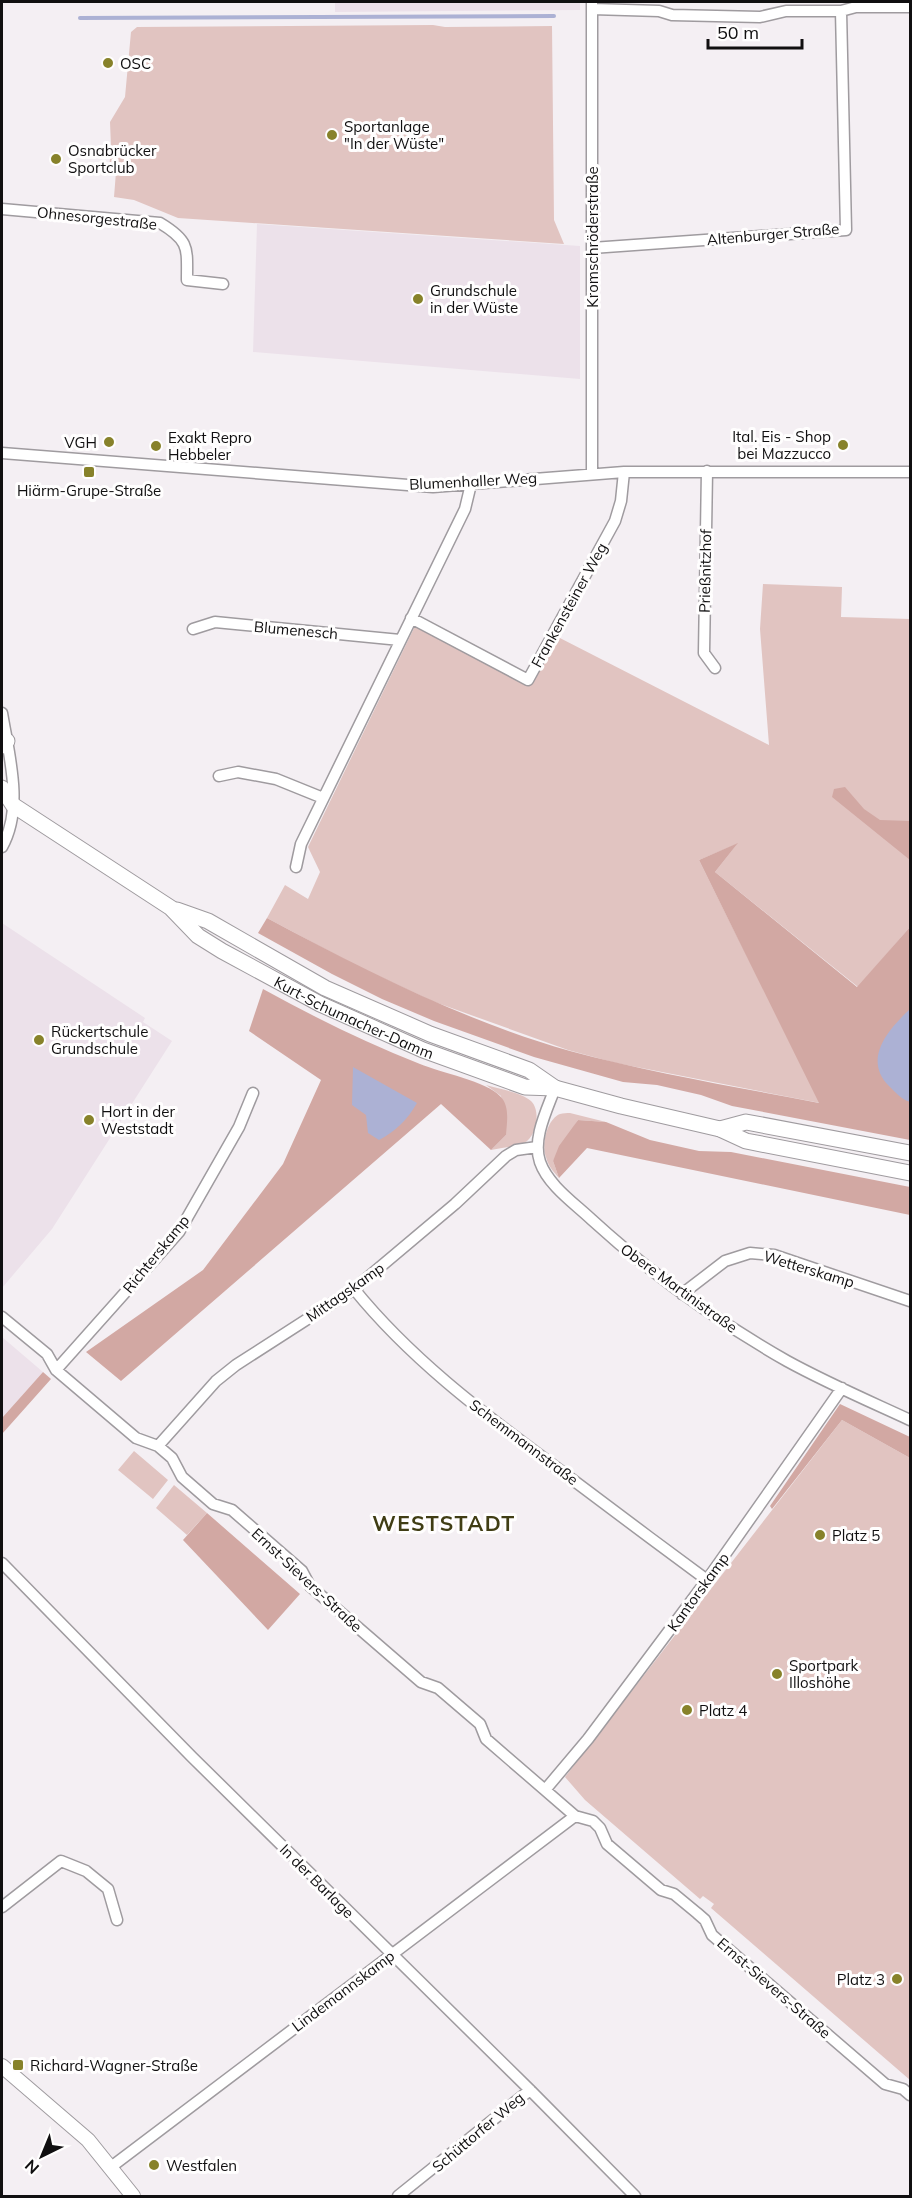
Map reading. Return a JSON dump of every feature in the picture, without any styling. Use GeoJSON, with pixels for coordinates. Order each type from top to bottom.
{"type":"FeatureCollection","features":[{"type":"Feature","properties":{"kind":"main road","name":"Kurt-Schumacher-Damm"},"geometry":{"type":"LineString","coordinates":[[2,788],[7,804],[171,908],[198,936],[267,977],[368,1027],[525,1087],[555,1088],[720,1129],[746,1141],[910,1173]]}},
{"type":"Feature","properties":{"kind":"main road","name":"Kurt-Schumacher-Damm"},"geometry":{"type":"LineString","coordinates":[[720,1129],[746,1122],[910,1153]]}},
{"type":"Feature","properties":{"kind":"street"},"geometry":{"type":"LineString","coordinates":[[592,5],[659,10],[672,15],[760,17],[786,11],[910,7]]}},
{"type":"Feature","properties":{"kind":"street","name":"Kromschröderstraße"},"geometry":{"type":"LineString","coordinates":[[592,5],[592,473]]}},
{"type":"Feature","properties":{"kind":"street","name":"Altenburger Straße"},"geometry":{"type":"LineString","coordinates":[[592,248],[846,230],[841,11]]}},
{"type":"Feature","properties":{"kind":"street","name":"Ohnesorgestraße"},"geometry":{"type":"LineString","coordinates":[[2,209],[160,223],[178,234],[187,248],[187,280],[223,284]]}},
{"type":"Feature","properties":{"kind":"street","name":"Blumenhaller Weg"},"geometry":{"type":"LineString","coordinates":[[2,453],[376,484],[433,486],[592,473],[910,471]]}},
{"type":"Feature","properties":{"kind":"street","name":"Prießnitzhof"},"geometry":{"type":"LineString","coordinates":[[707,471],[704,653],[715,668]]}},
{"type":"Feature","properties":{"kind":"street","name":"Frankensteiner Weg"},"geometry":{"type":"LineString","coordinates":[[411,618],[528,680],[615,521],[621,501],[624,472]]}},
{"type":"Feature","properties":{"kind":"street"},"geometry":{"type":"LineString","coordinates":[[296,867],[301,844],[465,509],[471,484]]}},
{"type":"Feature","properties":{"kind":"street","name":"Blumenesch"},"geometry":{"type":"LineString","coordinates":[[194,629],[215,622],[400,640]]}},
{"type":"Feature","properties":{"kind":"street"},"geometry":{"type":"LineString","coordinates":[[2,713],[4,743],[11,768],[7,804],[8,836],[2,847]]}},
{"type":"Feature","properties":{"kind":"street"},"geometry":{"type":"LineString","coordinates":[[219,776],[238,772],[276,779],[323,798]]}},
{"type":"Feature","properties":{"kind":"street"},"geometry":{"type":"LineString","coordinates":[[537,1147],[555,1088]]}},
{"type":"Feature","properties":{"kind":"street","name":"Richterskamp"},"geometry":{"type":"LineString","coordinates":[[56,1370],[179,1232],[239,1127],[253,1093]]}},
{"type":"Feature","properties":{"kind":"street","name":"Mittagskamp"},"geometry":{"type":"LineString","coordinates":[[158,1446],[216,1381],[236,1365],[354,1289],[447,1211],[506,1156],[516,1150],[537,1147]]}},
{"type":"Feature","properties":{"kind":"street","name":"Obere Martinistraße"},"geometry":{"type":"LineString","coordinates":[[537,1147],[539,1161],[550,1180],[625,1250],[682,1294],[732,1328],[789,1362],[910,1420]]}},
{"type":"Feature","properties":{"kind":"street","name":"Wetterskamp"},"geometry":{"type":"LineString","coordinates":[[682,1294],[725,1261],[750,1253],[774,1255],[910,1300]]}},
{"type":"Feature","properties":{"kind":"street","name":"Schemmannstraße"},"geometry":{"type":"LineString","coordinates":[[354,1289],[375,1315],[454,1388],[501,1427],[707,1580]]}},
{"type":"Feature","properties":{"kind":"street","name":"Ernst-Sievers-Straße"},"geometry":{"type":"LineString","coordinates":[[2,1317],[47,1354],[56,1370],[136,1438],[158,1446],[172,1458],[182,1477],[213,1504],[232,1510],[302,1571],[310,1586],[424,1684],[438,1688],[480,1724],[486,1739],[575,1816],[593,1821],[600,1828],[607,1844],[661,1890],[674,1894],[697,1913],[705,1920],[712,1935],[885,2084],[903,2089],[910,2095]]}},
{"type":"Feature","properties":{"kind":"street","name":"Kantorskamp"},"geometry":{"type":"LineString","coordinates":[[545,1790],[588,1739],[707,1580],[842,1388]]}},
{"type":"Feature","properties":{"kind":"street","name":"In der Barlage"},"geometry":{"type":"LineString","coordinates":[[2,1563],[192,1757],[635,2196]]}},
{"type":"Feature","properties":{"kind":"street","name":"Lindemannskamp"},"geometry":{"type":"LineString","coordinates":[[111,2167],[575,1816]]}},
{"type":"Feature","properties":{"kind":"street"},"geometry":{"type":"LineString","coordinates":[[2,1907],[62,1861],[86,1871],[108,1889],[117,1920]]}},
{"type":"Feature","properties":{"kind":"street"},"geometry":{"type":"LineString","coordinates":[[2,2066],[88,2140],[133,2196]]}},
{"type":"Feature","properties":{"kind":"street","name":"Schüttorfer Weg"},"geometry":{"type":"LineString","coordinates":[[398,2196],[530,2090]]}},
{"type":"Feature","properties":{"kind":"shaded area"},"geometry":{"type":"Polygon","coordinates":[[[335,2],[580,2],[580,10],[335,12],[335,2]]]}},
{"type":"Feature","properties":{"kind":"shaded area","name":"Sportanlage \"In der Wüste\""},"geometry":{"type":"Polygon","coordinates":[[[433,25],[445,27],[552,26],[554,220],[564,244],[178,218],[134,200],[114,197],[116,172],[109,170],[110,122],[125,97],[131,32],[137,27],[433,25]]]}},
{"type":"Feature","properties":{"kind":"shaded area","name":"Grundschule in der Wüste"},"geometry":{"type":"Polygon","coordinates":[[[257,224],[580,246],[580,379],[253,352],[257,224]]]}},
{"type":"Feature","properties":{"kind":"shaded area"},"geometry":{"type":"Polygon","coordinates":[[[763,584],[842,587],[841,617],[910,619],[910,927],[858,987],[715,872],[737,844],[699,860],[820,1103],[616,1063],[568,1050],[432,1001],[355,965],[267,918],[285,885],[308,899],[320,872],[308,847],[415,626],[529,686],[556,636],[769,745],[760,629],[763,584]]]}},
{"type":"Feature","properties":{"kind":"shaded area"},"geometry":{"type":"Polygon","coordinates":[[[845,787],[864,809],[880,820],[910,821],[910,860],[832,797],[834,789],[845,787]]]}},
{"type":"Feature","properties":{"kind":"shaded area"},"geometry":{"type":"Polygon","coordinates":[[[738,843],[715,872],[857,987],[910,927],[910,1140],[732,1106],[701,1095],[657,1085],[623,1082],[534,1057],[434,1021],[382,999],[258,933],[267,918],[415,993],[492,1025],[570,1051],[663,1073],[819,1103],[699,860],[738,843]]]}},
{"type":"Feature","properties":{"kind":"shaded area"},"geometry":{"type":"Polygon","coordinates":[[[2,923],[145,1018],[143,1022],[172,1041],[52,1229],[2,1288],[2,923]]]}},
{"type":"Feature","properties":{"kind":"shaded area"},"geometry":{"type":"Polygon","coordinates":[[[263,989],[380,1047],[494,1091],[505,1104],[506,1135],[491,1150],[441,1104],[121,1381],[86,1352],[203,1270],[283,1164],[321,1080],[249,1031],[263,989]]]}},
{"type":"Feature","properties":{"kind":"shaded area"},"geometry":{"type":"Polygon","coordinates":[[[486,1085],[515,1093],[534,1105],[537,1117],[535,1129],[524,1143],[491,1150],[506,1135],[501,1096],[486,1085]]]}},
{"type":"Feature","properties":{"kind":"shaded area"},"geometry":{"type":"Polygon","coordinates":[[[570,1113],[606,1122],[578,1120],[553,1161],[559,1178],[547,1160],[544,1146],[546,1133],[555,1117],[570,1113]]]}},
{"type":"Feature","properties":{"kind":"shaded area"},"geometry":{"type":"Polygon","coordinates":[[[578,1120],[606,1122],[650,1140],[699,1151],[731,1152],[910,1187],[910,1215],[587,1148],[559,1178],[553,1161],[559,1146],[578,1120]]]}},
{"type":"Feature","properties":{"kind":"shaded area"},"geometry":{"type":"Polygon","coordinates":[[[2,1337],[43,1372],[2,1418],[2,1337]]]}},
{"type":"Feature","properties":{"kind":"shaded area"},"geometry":{"type":"Polygon","coordinates":[[[43,1372],[51,1379],[2,1434],[2,1418],[43,1372]]]}},
{"type":"Feature","properties":{"kind":"shaded area"},"geometry":{"type":"Polygon","coordinates":[[[840,1404],[910,1437],[910,1458],[842,1420],[772,1509],[770,1506],[840,1404]]]}},
{"type":"Feature","properties":{"kind":"shaded area","name":"Sportpark Illoshöhe"},"geometry":{"type":"Polygon","coordinates":[[[842,1420],[910,1458],[910,2080],[711,1908],[714,1904],[703,1896],[700,1899],[585,1800],[565,1777],[842,1420]]]}},
{"type":"Feature","properties":{"kind":"shaded area"},"geometry":{"type":"Polygon","coordinates":[[[134,1451],[168,1480],[153,1499],[118,1470],[134,1451]]]}},
{"type":"Feature","properties":{"kind":"shaded area"},"geometry":{"type":"Polygon","coordinates":[[[174,1485],[207,1513],[187,1535],[156,1508],[174,1485]]]}},
{"type":"Feature","properties":{"kind":"shaded area"},"geometry":{"type":"Polygon","coordinates":[[[207,1513],[300,1594],[268,1630],[183,1540],[207,1513]]]}},
{"type":"Feature","properties":{"kind":"water"},"geometry":{"type":"Polygon","coordinates":[[[909,1010],[910,1102],[889,1086],[881,1076],[878,1065],[881,1045],[909,1010]]]}},
{"type":"Feature","properties":{"kind":"water"},"geometry":{"type":"Polygon","coordinates":[[[353,1067],[417,1103],[401,1124],[379,1140],[368,1133],[366,1115],[352,1105],[353,1067]]]}},
{"type":"Feature","properties":{"kind":"waterway"},"geometry":{"type":"LineString","coordinates":[[80,18],[554,16]]}},
{"type":"Feature","properties":{"kind":"place","name":"OSC"},"geometry":{"type":"Point","coordinates":[108,63]}},
{"type":"Feature","properties":{"kind":"place","name":"Sportanlage \"In der Wüste\""},"geometry":{"type":"Point","coordinates":[332,135]}},
{"type":"Feature","properties":{"kind":"place","name":"Osnabrücker Sportclub"},"geometry":{"type":"Point","coordinates":[56,159]}},
{"type":"Feature","properties":{"kind":"place","name":"Grundschule in der Wüste"},"geometry":{"type":"Point","coordinates":[418,299]}},
{"type":"Feature","properties":{"kind":"place","name":"VGH"},"geometry":{"type":"Point","coordinates":[109,442]}},
{"type":"Feature","properties":{"kind":"place","name":"Ital. Eis - Shop bei Mazzucco"},"geometry":{"type":"Point","coordinates":[843,445]}},
{"type":"Feature","properties":{"kind":"place","name":"Exakt Repro Hebbeler"},"geometry":{"type":"Point","coordinates":[156,446]}},
{"type":"Feature","properties":{"kind":"place","name":"Hiärm-Grupe-Straße"},"geometry":{"type":"Point","coordinates":[89,472]}},
{"type":"Feature","properties":{"kind":"place","name":"Rückertschule Grundschule"},"geometry":{"type":"Point","coordinates":[39,1040]}},
{"type":"Feature","properties":{"kind":"place","name":"Hort in der Weststadt"},"geometry":{"type":"Point","coordinates":[89,1120]}},
{"type":"Feature","properties":{"kind":"place","name":"Platz 5"},"geometry":{"type":"Point","coordinates":[820,1535]}},
{"type":"Feature","properties":{"kind":"place","name":"Sportpark Illoshöhe"},"geometry":{"type":"Point","coordinates":[777,1674]}},
{"type":"Feature","properties":{"kind":"place","name":"Platz 4"},"geometry":{"type":"Point","coordinates":[687,1710]}},
{"type":"Feature","properties":{"kind":"place","name":"Platz 3"},"geometry":{"type":"Point","coordinates":[897,1979]}},
{"type":"Feature","properties":{"kind":"place","name":"Richard-Wagner-Straße"},"geometry":{"type":"Point","coordinates":[18,2065]}},
{"type":"Feature","properties":{"kind":"place","name":"Westfalen"},"geometry":{"type":"Point","coordinates":[154,2165]}},
{"type":"Feature","properties":{"kind":"district","name":"WESTSTADT"},"geometry":{"type":"Point","coordinates":[444,1523]}}]}
